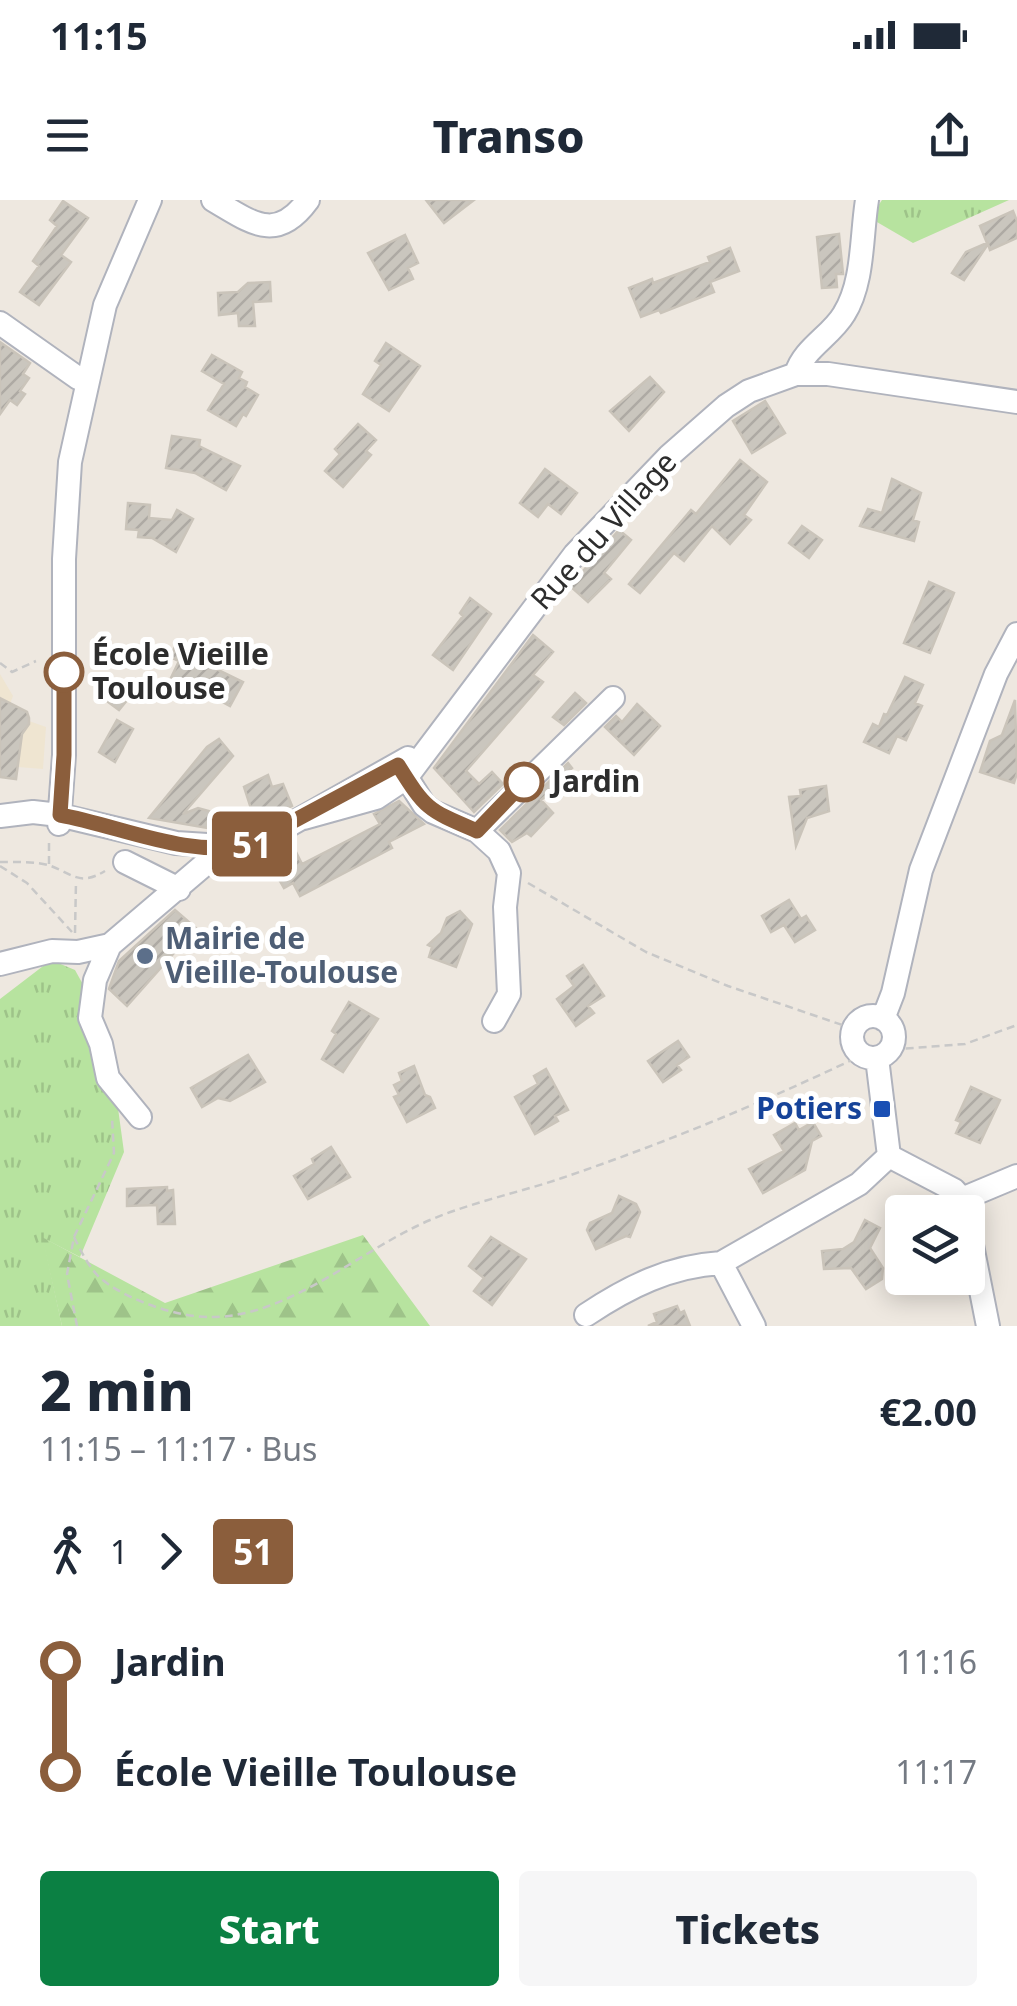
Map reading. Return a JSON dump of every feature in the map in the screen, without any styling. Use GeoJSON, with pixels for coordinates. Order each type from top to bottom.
{"type":"FeatureCollection","features":[{"type":"Feature","properties":{"kind":"street"},"geometry":{"type":"LineString","coordinates":[[56,826],[64,755],[66,505],[70,462],[106,305],[150,200]]}},
{"type":"Feature","properties":{"kind":"street"},"geometry":{"type":"LineString","coordinates":[[213,200],[270,227],[285,224],[308,200]]}},
{"type":"Feature","properties":{"kind":"street"},"geometry":{"type":"LineString","coordinates":[[868,200],[855,292],[830,336],[804,358],[796,374],[828,374],[1017,402]]}},
{"type":"Feature","properties":{"kind":"street"},"geometry":{"type":"LineString","coordinates":[[0,324],[86,380]]}},
{"type":"Feature","properties":{"kind":"street","name":"Rue du Village"},"geometry":{"type":"LineString","coordinates":[[0,820],[32,812],[56,826],[95,821],[176,843],[224,848],[251,844],[304,818],[376,798],[444,726],[575,554],[668,456],[749,391],[796,374]]}},
{"type":"Feature","properties":{"kind":"street"},"geometry":{"type":"LineString","coordinates":[[882,1019],[893,993],[921,870],[996,674],[1017,634]]}},
{"type":"Feature","properties":{"kind":"street"},"geometry":{"type":"LineString","coordinates":[[477,831],[613,698]]}},
{"type":"Feature","properties":{"kind":"street"},"geometry":{"type":"LineString","coordinates":[[402,772],[424,805],[477,831],[499,851],[510,873],[506,908],[509,994],[494,1021]]}},
{"type":"Feature","properties":{"kind":"street"},"geometry":{"type":"LineString","coordinates":[[0,964],[52,951],[78,952],[110,945],[224,848]]}},
{"type":"Feature","properties":{"kind":"street"},"geometry":{"type":"LineString","coordinates":[[115,866],[178,889]]}},
{"type":"Feature","properties":{"kind":"street"},"geometry":{"type":"LineString","coordinates":[[110,945],[95,980],[90,1018],[102,1044],[108,1078],[140,1117]]}},
{"type":"Feature","properties":{"kind":"street"},"geometry":{"type":"LineString","coordinates":[[877,1053],[855,1048],[854,1030],[866,1018],[882,1019],[893,1031],[877,1053],[889,1156]]}},
{"type":"Feature","properties":{"kind":"street"},"geometry":{"type":"LineString","coordinates":[[889,1156],[938,1179],[953,1195]]}},
{"type":"Feature","properties":{"kind":"street"},"geometry":{"type":"LineString","coordinates":[[586,1315],[618,1294],[672,1269],[721,1263],[859,1184],[889,1156]]}},
{"type":"Feature","properties":{"kind":"street"},"geometry":{"type":"LineString","coordinates":[[983,1195],[1017,1176]]}},
{"type":"Feature","properties":{"kind":"street"},"geometry":{"type":"LineString","coordinates":[[721,1263],[754,1326]]}},
{"type":"Feature","properties":{"kind":"street"},"geometry":{"type":"LineString","coordinates":[[982,1295],[988,1326]]}},
{"type":"Feature","properties":{"kind":"path"},"geometry":{"type":"LineString","coordinates":[[0,664],[12,672],[36,660]]}},
{"type":"Feature","properties":{"kind":"path"},"geometry":{"type":"LineString","coordinates":[[49,866],[56,826]]}},
{"type":"Feature","properties":{"kind":"path"},"geometry":{"type":"LineString","coordinates":[[0,864],[49,866],[76,880],[115,866]]}},
{"type":"Feature","properties":{"kind":"path"},"geometry":{"type":"LineString","coordinates":[[0,864],[28,883],[75,935]]}},
{"type":"Feature","properties":{"kind":"path"},"geometry":{"type":"LineString","coordinates":[[510,873],[646,952],[728,986],[854,1030]]}},
{"type":"Feature","properties":{"kind":"path"},"geometry":{"type":"LineString","coordinates":[[75,935],[76,880]]}},
{"type":"Feature","properties":{"kind":"path"},"geometry":{"type":"LineString","coordinates":[[75,935],[89,929]]}},
{"type":"Feature","properties":{"kind":"path"},"geometry":{"type":"LineString","coordinates":[[74,1237],[101,1279],[146,1303],[183,1315],[213,1318],[241,1314],[298,1294],[419,1224],[566,1177],[877,1053],[964,1044],[1017,1024]]}},
{"type":"Feature","properties":{"kind":"path"},"geometry":{"type":"LineString","coordinates":[[76,1326],[67,1274],[74,1237],[114,1152],[112,1118]]}},
{"type":"Feature","properties":{"kind":"shaded area"},"geometry":{"type":"Polygon","coordinates":[[[0,674],[13,696],[10,704],[27,712],[29,721],[46,727],[43,769],[18,767],[16,779],[0,777],[0,674]]]}},
{"type":"Feature","properties":{"kind":"green space"},"geometry":{"type":"Polygon","coordinates":[[[882,200],[1009,200],[913,243],[870,218],[882,200]]]}},
{"type":"Feature","properties":{"kind":"green space"},"geometry":{"type":"Polygon","coordinates":[[[51,960],[75,970],[107,1028],[124,1152],[80,1257],[43,1238],[62,1326],[0,1326],[0,999],[51,960]]]}},
{"type":"Feature","properties":{"kind":"green space"},"geometry":{"type":"Polygon","coordinates":[[[363,1235],[430,1326],[62,1326],[42,1237],[165,1303],[363,1235]]]}},
{"type":"Feature","properties":{"kind":"building"},"geometry":{"type":"Polygon","coordinates":[[[426,200],[474,200],[444,223],[426,200]]]}},
{"type":"Feature","properties":{"kind":"building"},"geometry":{"type":"Polygon","coordinates":[[[63,201],[88,218],[61,255],[71,262],[39,305],[20,292],[39,266],[33,261],[57,226],[50,220],[63,201]]]}},
{"type":"Feature","properties":{"kind":"building"},"geometry":{"type":"Polygon","coordinates":[[[1013,211],[1017,238],[990,250],[988,244],[964,280],[952,273],[966,252],[987,243],[980,226],[1013,211]]]}},
{"type":"Feature","properties":{"kind":"building"},"geometry":{"type":"Polygon","coordinates":[[[839,234],[843,274],[836,274],[837,287],[822,288],[817,237],[839,234]]]}},
{"type":"Feature","properties":{"kind":"building"},"geometry":{"type":"Polygon","coordinates":[[[405,235],[418,263],[408,268],[413,279],[389,290],[368,253],[405,235]]]}},
{"type":"Feature","properties":{"kind":"building"},"geometry":{"type":"Polygon","coordinates":[[[730,248],[739,271],[710,282],[714,292],[641,317],[629,288],[710,262],[708,257],[730,248]]]}},
{"type":"Feature","properties":{"kind":"building"},"geometry":{"type":"Polygon","coordinates":[[[270,282],[271,301],[253,302],[255,326],[239,326],[238,313],[219,315],[218,293],[238,292],[248,283],[270,282]]]}},
{"type":"Feature","properties":{"kind":"building"},"geometry":{"type":"Polygon","coordinates":[[[0,342],[30,363],[23,374],[29,378],[20,391],[25,394],[17,405],[10,400],[0,414],[0,342]]]}},
{"type":"Feature","properties":{"kind":"building"},"geometry":{"type":"Polygon","coordinates":[[[386,343],[420,366],[389,411],[363,394],[381,365],[375,361],[386,343]]]}},
{"type":"Feature","properties":{"kind":"building"},"geometry":{"type":"Polygon","coordinates":[[[212,355],[242,372],[239,378],[247,382],[245,387],[258,395],[236,426],[208,410],[224,384],[202,371],[212,355]]]}},
{"type":"Feature","properties":{"kind":"building"},"geometry":{"type":"Polygon","coordinates":[[[650,377],[664,392],[629,431],[610,411],[650,377]]]}},
{"type":"Feature","properties":{"kind":"building"},"geometry":{"type":"Polygon","coordinates":[[[765,401],[785,433],[752,453],[733,421],[765,401]]]}},
{"type":"Feature","properties":{"kind":"building"},"geometry":{"type":"Polygon","coordinates":[[[358,424],[376,440],[366,451],[371,455],[343,487],[325,471],[340,454],[335,449],[358,424]]]}},
{"type":"Feature","properties":{"kind":"building"},"geometry":{"type":"Polygon","coordinates":[[[172,436],[200,440],[199,446],[240,466],[226,490],[195,473],[166,468],[172,436]]]}},
{"type":"Feature","properties":{"kind":"building"},"geometry":{"type":"Polygon","coordinates":[[[740,460],[767,482],[744,515],[751,520],[730,544],[712,526],[684,561],[674,553],[640,593],[629,584],[691,510],[696,514],[740,460]]]}},
{"type":"Feature","properties":{"kind":"building"},"geometry":{"type":"Polygon","coordinates":[[[545,469],[577,493],[561,514],[548,504],[538,517],[520,503],[545,469]]]}},
{"type":"Feature","properties":{"kind":"building"},"geometry":{"type":"Polygon","coordinates":[[[892,479],[921,493],[913,520],[919,522],[914,541],[860,526],[868,509],[882,513],[892,479]]]}},
{"type":"Feature","properties":{"kind":"building"},"geometry":{"type":"Polygon","coordinates":[[[128,503],[150,505],[149,518],[172,520],[177,510],[193,519],[176,552],[152,538],[138,537],[139,530],[126,529],[128,503]]]}},
{"type":"Feature","properties":{"kind":"building"},"geometry":{"type":"Polygon","coordinates":[[[802,526],[822,540],[809,558],[789,543],[802,526]]]}},
{"type":"Feature","properties":{"kind":"building"},"geometry":{"type":"Polygon","coordinates":[[[619,530],[631,540],[604,573],[611,579],[588,602],[570,586],[619,530]]]}},
{"type":"Feature","properties":{"kind":"building"},"geometry":{"type":"Polygon","coordinates":[[[929,582],[954,593],[930,653],[904,643],[929,582]]]}},
{"type":"Feature","properties":{"kind":"building"},"geometry":{"type":"Polygon","coordinates":[[[470,598],[491,614],[453,670],[433,655],[463,616],[460,613],[470,598]]]}},
{"type":"Feature","properties":{"kind":"building"},"geometry":{"type":"Polygon","coordinates":[[[533,635],[553,652],[533,675],[543,682],[466,771],[479,784],[492,772],[503,784],[474,812],[434,768],[533,635]]]}},
{"type":"Feature","properties":{"kind":"building"},"geometry":{"type":"Polygon","coordinates":[[[178,641],[218,660],[214,668],[243,682],[230,706],[170,680],[179,661],[170,657],[178,641]]]}},
{"type":"Feature","properties":{"kind":"building"},"geometry":{"type":"Polygon","coordinates":[[[905,677],[923,685],[915,703],[922,706],[906,740],[897,736],[889,753],[864,742],[873,724],[879,727],[884,714],[887,715],[905,677]]]}},
{"type":"Feature","properties":{"kind":"building"},"geometry":{"type":"Polygon","coordinates":[[[108,685],[128,699],[119,710],[100,696],[108,685]]]}},
{"type":"Feature","properties":{"kind":"building"},"geometry":{"type":"Polygon","coordinates":[[[575,693],[586,703],[564,725],[553,717],[575,693]]]}},
{"type":"Feature","properties":{"kind":"building"},"geometry":{"type":"Polygon","coordinates":[[[0,698],[27,712],[29,718],[22,734],[16,779],[0,777],[0,698]]]}},
{"type":"Feature","properties":{"kind":"building"},"geometry":{"type":"Polygon","coordinates":[[[1015,700],[1014,783],[980,772],[990,741],[1002,735],[1015,700]]]}},
{"type":"Feature","properties":{"kind":"building"},"geometry":{"type":"Polygon","coordinates":[[[637,704],[660,726],[634,755],[605,727],[616,716],[622,722],[637,704]]]}},
{"type":"Feature","properties":{"kind":"building"},"geometry":{"type":"Polygon","coordinates":[[[117,720],[133,729],[115,762],[99,752],[117,720]]]}},
{"type":"Feature","properties":{"kind":"building"},"geometry":{"type":"Polygon","coordinates":[[[219,739],[233,756],[183,814],[198,808],[256,824],[225,831],[149,818],[207,747],[219,739]]]}},
{"type":"Feature","properties":{"kind":"building"},"geometry":{"type":"Polygon","coordinates":[[[568,763],[572,768],[565,774],[568,778],[541,800],[553,813],[531,836],[527,833],[512,842],[500,830],[568,763]]]}},
{"type":"Feature","properties":{"kind":"building"},"geometry":{"type":"Polygon","coordinates":[[[268,775],[272,787],[283,784],[292,806],[256,824],[244,787],[268,775]]]}},
{"type":"Feature","properties":{"kind":"building"},"geometry":{"type":"Polygon","coordinates":[[[826,786],[829,811],[807,818],[796,846],[789,797],[801,796],[800,790],[826,786]]]}},
{"type":"Feature","properties":{"kind":"building"},"geometry":{"type":"Polygon","coordinates":[[[399,801],[424,824],[389,842],[392,848],[300,896],[293,883],[284,888],[265,855],[291,842],[302,864],[380,824],[374,814],[399,801]]]}},
{"type":"Feature","properties":{"kind":"building"},"geometry":{"type":"Polygon","coordinates":[[[789,900],[801,919],[806,916],[815,930],[795,942],[784,925],[771,932],[762,916],[789,900]]]}},
{"type":"Feature","properties":{"kind":"building"},"geometry":{"type":"Polygon","coordinates":[[[175,910],[196,928],[127,1006],[109,989],[119,961],[175,910]]]}},
{"type":"Feature","properties":{"kind":"building"},"geometry":{"type":"Polygon","coordinates":[[[460,911],[472,924],[456,967],[429,957],[432,947],[428,945],[441,933],[447,918],[460,911]]]}},
{"type":"Feature","properties":{"kind":"building"},"geometry":{"type":"Polygon","coordinates":[[[583,965],[604,996],[588,1006],[594,1013],[576,1026],[557,999],[574,986],[567,976],[583,965]]]}},
{"type":"Feature","properties":{"kind":"building"},"geometry":{"type":"Polygon","coordinates":[[[349,1002],[378,1019],[343,1072],[322,1059],[349,1002]]]}},
{"type":"Feature","properties":{"kind":"building"},"geometry":{"type":"Polygon","coordinates":[[[678,1041],[689,1057],[677,1065],[681,1070],[663,1082],[648,1061],[678,1041]]]}},
{"type":"Feature","properties":{"kind":"building"},"geometry":{"type":"Polygon","coordinates":[[[248,1055],[265,1082],[230,1101],[218,1098],[202,1107],[191,1088],[248,1055]]]}},
{"type":"Feature","properties":{"kind":"building"},"geometry":{"type":"Polygon","coordinates":[[[414,1066],[425,1095],[435,1108],[407,1122],[394,1097],[399,1095],[394,1085],[402,1081],[399,1073],[414,1066]]]}},
{"type":"Feature","properties":{"kind":"building"},"geometry":{"type":"Polygon","coordinates":[[[546,1069],[568,1110],[555,1116],[558,1121],[535,1134],[515,1097],[538,1084],[534,1076],[546,1069]]]}},
{"type":"Feature","properties":{"kind":"building"},"geometry":{"type":"Polygon","coordinates":[[[971,1087],[1000,1100],[980,1143],[956,1133],[961,1122],[956,1120],[971,1087]]]}},
{"type":"Feature","properties":{"kind":"building"},"geometry":{"type":"Polygon","coordinates":[[[813,1122],[821,1136],[812,1141],[805,1170],[763,1193],[749,1169],[784,1151],[774,1135],[795,1123],[799,1130],[813,1122]]]}},
{"type":"Feature","properties":{"kind":"building"},"geometry":{"type":"Polygon","coordinates":[[[331,1147],[350,1177],[308,1199],[294,1176],[331,1147]]]}},
{"type":"Feature","properties":{"kind":"building"},"geometry":{"type":"Polygon","coordinates":[[[167,1187],[167,1191],[173,1190],[175,1224],[158,1224],[157,1205],[127,1206],[127,1189],[167,1187]]]}},
{"type":"Feature","properties":{"kind":"building"},"geometry":{"type":"Polygon","coordinates":[[[619,1196],[636,1204],[640,1212],[630,1237],[596,1249],[587,1230],[590,1223],[612,1213],[619,1196]]]}},
{"type":"Feature","properties":{"kind":"building"},"geometry":{"type":"Polygon","coordinates":[[[865,1220],[880,1228],[870,1248],[883,1268],[882,1279],[866,1289],[851,1268],[824,1269],[822,1251],[843,1249],[854,1242],[865,1220]]]}},
{"type":"Feature","properties":{"kind":"building"},"geometry":{"type":"Polygon","coordinates":[[[491,1237],[526,1259],[492,1305],[474,1291],[484,1278],[469,1266],[491,1237]]]}},
{"type":"Feature","properties":{"kind":"building"},"geometry":{"type":"Polygon","coordinates":[[[677,1306],[680,1313],[684,1311],[690,1326],[648,1326],[657,1322],[654,1314],[677,1306]]]}},
{"type":"Feature","properties":{"kind":"bus line","name":"51"},"geometry":{"type":"LineString","coordinates":[[64,672],[60,815],[118,830],[176,843],[238,848],[270,836],[398,765],[424,805],[477,831],[524,782]]}},
{"type":"Feature","properties":{"kind":"place","name":"École Vieille Toulouse"},"geometry":{"type":"Point","coordinates":[64,672]}},
{"type":"Feature","properties":{"kind":"place","name":"Jardin"},"geometry":{"type":"Point","coordinates":[524,782]}},
{"type":"Feature","properties":{"kind":"place","name":"Mairie de Vieille-Toulouse"},"geometry":{"type":"Point","coordinates":[145,956]}},
{"type":"Feature","properties":{"kind":"place","name":"Potiers"},"geometry":{"type":"Point","coordinates":[882,1109]}}]}
